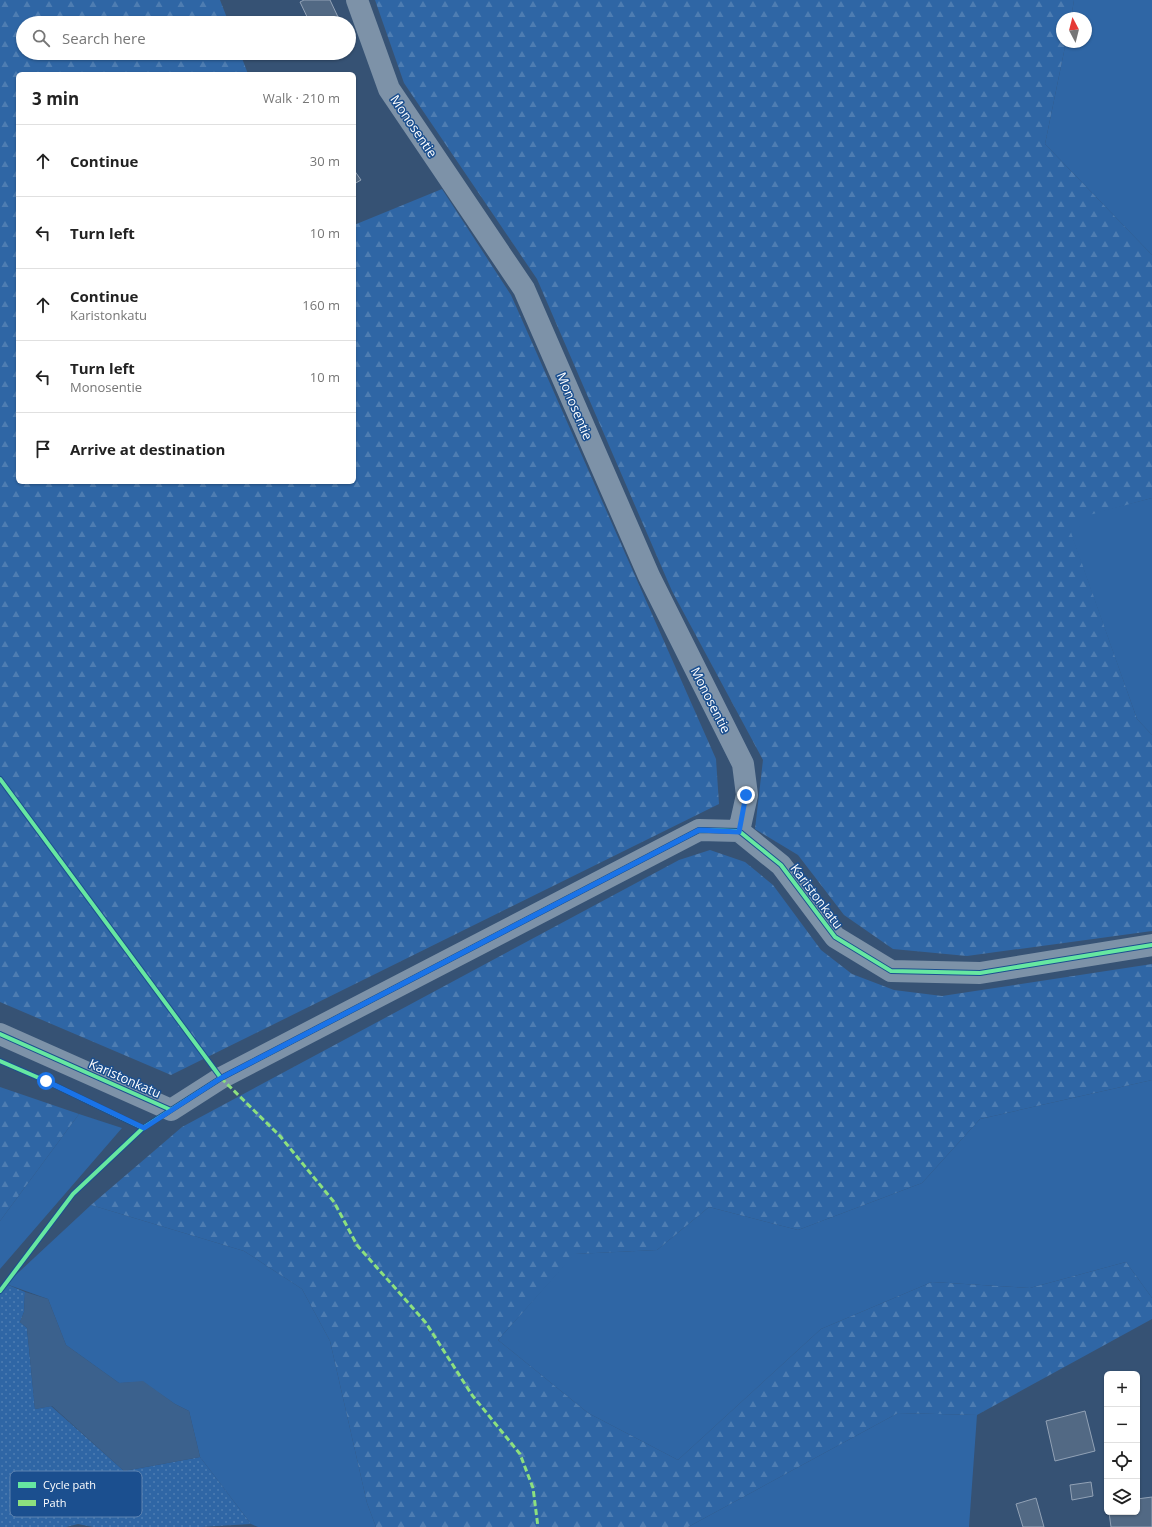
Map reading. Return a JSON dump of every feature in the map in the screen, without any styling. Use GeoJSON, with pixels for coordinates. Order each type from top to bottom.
{"type":"FeatureCollection","features":[{"type":"Feature","properties":{"kind":"street","name":"Monosentie"},"geometry":{"type":"LineString","coordinates":[[357,0],[389,89],[524,289],[649,576],[743,764],[746,795],[739,832]]}},
{"type":"Feature","properties":{"kind":"street","name":"Karistonkatu"},"geometry":{"type":"LineString","coordinates":[[0,1034],[172,1110],[221,1078],[699,830],[739,832],[781,865],[835,937],[891,971],[980,973],[1152,945]]}},
{"type":"Feature","properties":{"kind":"green space"},"geometry":{"type":"Polygon","coordinates":[[[0,0],[220,0],[226,16],[16,16],[16,60],[243,60],[247,72],[16,72],[16,484],[356,484],[356,224],[442,189],[511,295],[716,759],[719,804],[171,1075],[0,1002],[0,0]]]}},
{"type":"Feature","properties":{"kind":"green space"},"geometry":{"type":"Polygon","coordinates":[[[375,0],[1074,0],[1072,12],[1056,12],[1056,48],[1065,48],[1045,144],[1152,255],[1152,498],[1067,521],[1137,719],[1152,735],[1152,931],[967,956],[893,949],[844,915],[798,855],[755,829],[763,760],[672,591],[537,279],[404,83],[375,0]]]}},
{"type":"Feature","properties":{"kind":"green space"},"geometry":{"type":"Polygon","coordinates":[[[1074,0],[1152,0],[1152,255],[1045,144],[1065,48],[1092,48],[1092,12],[1072,12],[1074,0]]]}},
{"type":"Feature","properties":{"kind":"green space"},"geometry":{"type":"Polygon","coordinates":[[[1152,498],[1152,735],[1137,719],[1066,520],[1152,498]]]}},
{"type":"Feature","properties":{"kind":"green space"},"geometry":{"type":"Polygon","coordinates":[[[710,850],[745,862],[773,885],[821,950],[852,974],[894,990],[942,996],[1152,964],[1152,1080],[980,1119],[922,1183],[798,1230],[709,1207],[657,1250],[575,1254],[498,1340],[588,1413],[678,1460],[821,1329],[932,1282],[1030,1288],[1126,1262],[1152,1298],[1152,1319],[977,1415],[898,1413],[688,1527],[376,1527],[367,1503],[330,1341],[302,1289],[244,1251],[91,1205],[182,1127],[679,860],[710,850]]]}},
{"type":"Feature","properties":{"kind":"green space"},"geometry":{"type":"Polygon","coordinates":[[[1152,1080],[1152,1298],[1126,1262],[1030,1288],[932,1282],[821,1329],[678,1460],[588,1413],[498,1340],[574,1254],[657,1250],[709,1207],[798,1230],[922,1183],[980,1119],[1152,1080]]]}},
{"type":"Feature","properties":{"kind":"green space"},"geometry":{"type":"Polygon","coordinates":[[[0,1087],[79,1114],[0,1221],[0,1087]]]}},
{"type":"Feature","properties":{"kind":"green space"},"geometry":{"type":"Polygon","coordinates":[[[79,1114],[122,1128],[0,1269],[0,1221],[79,1114]]]}},
{"type":"Feature","properties":{"kind":"green space"},"geometry":{"type":"Polygon","coordinates":[[[91,1205],[244,1251],[302,1289],[330,1341],[367,1503],[376,1527],[258,1527],[251,1524],[200,1457],[189,1411],[175,1404],[143,1382],[119,1383],[66,1345],[48,1299],[6,1284],[91,1205]]]}},
{"type":"Feature","properties":{"kind":"green space"},"geometry":{"type":"Polygon","coordinates":[[[6,1284],[25,1292],[24,1312],[20,1322],[27,1328],[35,1409],[51,1406],[124,1471],[200,1457],[251,1524],[201,1527],[93,1527],[78,1524],[66,1527],[0,1527],[0,1291],[6,1284]]]}},
{"type":"Feature","properties":{"kind":"green space"},"geometry":{"type":"Polygon","coordinates":[[[898,1413],[977,1415],[969,1527],[688,1527],[898,1413]]]}},
{"type":"Feature","properties":{"kind":"shaded area"},"geometry":{"type":"Polygon","coordinates":[[[25,1292],[48,1299],[66,1345],[119,1383],[143,1381],[175,1404],[189,1411],[200,1457],[124,1471],[52,1406],[35,1409],[27,1328],[20,1322],[24,1312],[25,1292]]]}},
{"type":"Feature","properties":{"kind":"building"},"geometry":{"type":"Polygon","coordinates":[[[304,0],[330,0],[338,16],[307,16],[300,2],[304,0]]]}},
{"type":"Feature","properties":{"kind":"building"},"geometry":{"type":"Polygon","coordinates":[[[356,173],[361,180],[356,183],[356,173]]]}},
{"type":"Feature","properties":{"kind":"building"},"geometry":{"type":"Polygon","coordinates":[[[1085,1411],[1095,1451],[1055,1461],[1046,1421],[1085,1411]]]}},
{"type":"Feature","properties":{"kind":"building"},"geometry":{"type":"Polygon","coordinates":[[[1091,1482],[1093,1496],[1072,1500],[1070,1485],[1091,1482]]]}},
{"type":"Feature","properties":{"kind":"building"},"geometry":{"type":"Polygon","coordinates":[[[1152,1497],[1152,1527],[1111,1527],[1109,1515],[1140,1515],[1140,1499],[1152,1497]]]}},
{"type":"Feature","properties":{"kind":"building"},"geometry":{"type":"Polygon","coordinates":[[[1036,1498],[1044,1527],[1023,1527],[1016,1504],[1036,1498]]]}},
{"type":"Feature","properties":{"kind":"marked path"},"geometry":{"type":"LineString","coordinates":[[221,1078],[280,1136],[334,1202],[357,1245],[426,1323],[472,1395],[520,1454],[533,1488],[538,1527]]}},
{"type":"Feature","properties":{"kind":"cycle path"},"geometry":{"type":"LineString","coordinates":[[0,779],[221,1078]]}},
{"type":"Feature","properties":{"kind":"cycle path"},"geometry":{"type":"LineString","coordinates":[[0,1034],[171,1110],[221,1078],[699,830],[739,831],[781,865],[835,937],[891,971],[980,973],[1152,945]]}},
{"type":"Feature","properties":{"kind":"cycle path"},"geometry":{"type":"LineString","coordinates":[[0,1061],[46,1081],[143,1128]]}},
{"type":"Feature","properties":{"kind":"cycle path"},"geometry":{"type":"LineString","coordinates":[[0,1291],[73,1194],[143,1128],[171,1110]]}},
{"type":"Feature","properties":{"kind":"route"},"geometry":{"type":"LineString","coordinates":[[46,1081],[144,1128],[221,1078],[699,830],[739,832],[746,795]]}}]}
